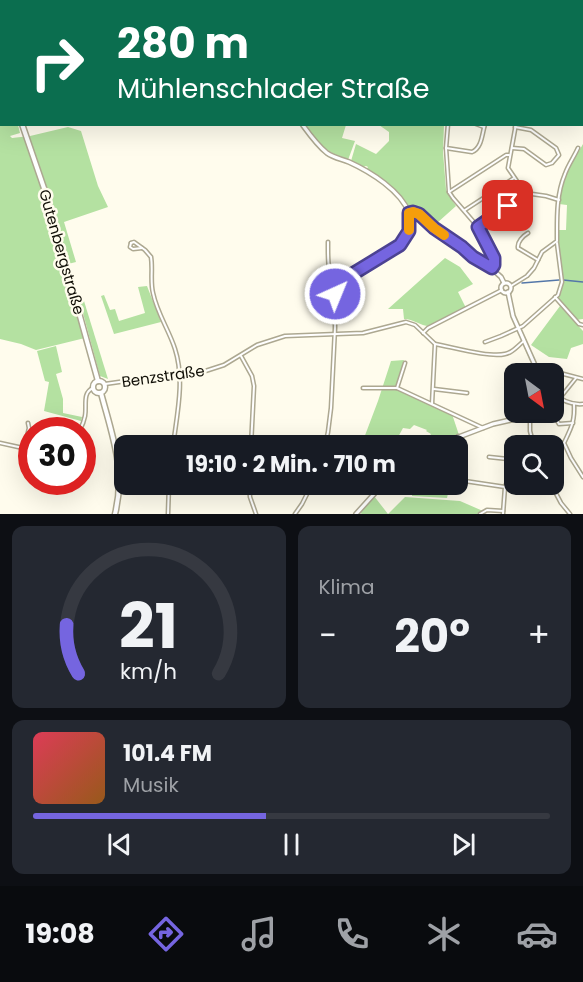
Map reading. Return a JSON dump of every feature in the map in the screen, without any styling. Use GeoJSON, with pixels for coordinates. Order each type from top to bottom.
{"type":"FeatureCollection","features":[{"type":"Feature","properties":{"kind":"main road","name":"Gutenbergstraße"},"geometry":{"type":"LineString","coordinates":[[23,126],[46,194],[98,381]]}},
{"type":"Feature","properties":{"kind":"main road"},"geometry":{"type":"LineString","coordinates":[[98,381],[105,384],[105,390],[101,393],[96,392],[93,388],[94,383],[98,381]]}},
{"type":"Feature","properties":{"kind":"main road"},"geometry":{"type":"LineString","coordinates":[[101,393],[120,465],[119,493],[115,514]]}},
{"type":"Feature","properties":{"kind":"street"},"geometry":{"type":"LineString","coordinates":[[303,126],[328,154],[357,167],[393,191],[404,203],[409,213],[409,231],[400,245],[346,278],[337,288],[331,408],[327,435]]}},
{"type":"Feature","properties":{"kind":"street"},"geometry":{"type":"LineString","coordinates":[[448,126],[446,148],[449,192],[478,227],[494,258],[492,268]]}},
{"type":"Feature","properties":{"kind":"street"},"geometry":{"type":"LineString","coordinates":[[446,148],[476,151],[485,126]]}},
{"type":"Feature","properties":{"kind":"street"},"geometry":{"type":"LineString","coordinates":[[512,148],[524,149],[546,165],[552,163],[559,154],[556,148],[531,130],[516,126],[508,168],[526,194]]}},
{"type":"Feature","properties":{"kind":"street"},"geometry":{"type":"LineString","coordinates":[[485,342],[519,328],[560,292],[562,282],[556,241],[559,200],[563,176],[578,148]]}},
{"type":"Feature","properties":{"kind":"street"},"geometry":{"type":"LineString","coordinates":[[449,192],[509,155]]}},
{"type":"Feature","properties":{"kind":"street"},"geometry":{"type":"LineString","coordinates":[[465,210],[514,178]]}},
{"type":"Feature","properties":{"kind":"street"},"geometry":{"type":"LineString","coordinates":[[478,227],[526,194],[546,195],[559,200]]}},
{"type":"Feature","properties":{"kind":"street"},"geometry":{"type":"LineString","coordinates":[[409,213],[419,214],[473,257],[492,268],[504,283],[502,290]]}},
{"type":"Feature","properties":{"kind":"street"},"geometry":{"type":"LineString","coordinates":[[528,233],[518,243],[518,248],[538,260]]}},
{"type":"Feature","properties":{"kind":"street"},"geometry":{"type":"LineString","coordinates":[[508,292],[511,286],[527,276],[544,250],[556,241]]}},
{"type":"Feature","properties":{"kind":"street"},"geometry":{"type":"LineString","coordinates":[[328,242],[328,264],[337,288]]}},
{"type":"Feature","properties":{"kind":"street"},"geometry":{"type":"LineString","coordinates":[[142,248],[151,257],[153,296],[175,349],[180,377],[174,435]]}},
{"type":"Feature","properties":{"kind":"street"},"geometry":{"type":"LineString","coordinates":[[504,283],[511,286]]}},
{"type":"Feature","properties":{"kind":"street"},"geometry":{"type":"LineString","coordinates":[[508,292],[502,290],[428,328],[423,333],[435,344],[505,355],[524,341]]}},
{"type":"Feature","properties":{"kind":"street"},"geometry":{"type":"LineString","coordinates":[[508,292],[512,312],[535,363]]}},
{"type":"Feature","properties":{"kind":"street"},"geometry":{"type":"LineString","coordinates":[[555,297],[579,324],[583,325]]}},
{"type":"Feature","properties":{"kind":"street","name":"Benzstraße"},"geometry":{"type":"LineString","coordinates":[[105,384],[180,377],[207,371],[224,365],[266,341],[285,336],[363,333],[406,322],[415,325],[423,333]]}},
{"type":"Feature","properties":{"kind":"street"},"geometry":{"type":"LineString","coordinates":[[432,404],[435,344]]}},
{"type":"Feature","properties":{"kind":"street"},"geometry":{"type":"LineString","coordinates":[[241,355],[255,386],[252,435]]}},
{"type":"Feature","properties":{"kind":"street"},"geometry":{"type":"LineString","coordinates":[[397,388],[405,363]]}},
{"type":"Feature","properties":{"kind":"street"},"geometry":{"type":"LineString","coordinates":[[564,374],[583,379]]}},
{"type":"Feature","properties":{"kind":"street"},"geometry":{"type":"LineString","coordinates":[[564,393],[576,378]]}},
{"type":"Feature","properties":{"kind":"street"},"geometry":{"type":"LineString","coordinates":[[84,417],[87,391],[93,388]]}},
{"type":"Feature","properties":{"kind":"street"},"geometry":{"type":"LineString","coordinates":[[363,388],[397,388],[483,428]]}},
{"type":"Feature","properties":{"kind":"street"},"geometry":{"type":"LineString","coordinates":[[433,389],[467,393]]}},
{"type":"Feature","properties":{"kind":"street"},"geometry":{"type":"LineString","coordinates":[[564,400],[574,404],[583,404]]}},
{"type":"Feature","properties":{"kind":"street"},"geometry":{"type":"LineString","coordinates":[[574,404],[575,417],[564,443],[583,477]]}},
{"type":"Feature","properties":{"kind":"street"},"geometry":{"type":"LineString","coordinates":[[461,435],[504,422]]}},
{"type":"Feature","properties":{"kind":"street"},"geometry":{"type":"LineString","coordinates":[[558,423],[573,423]]}},
{"type":"Feature","properties":{"kind":"street"},"geometry":{"type":"LineString","coordinates":[[0,443],[18,447]]}},
{"type":"Feature","properties":{"kind":"street"},"geometry":{"type":"LineString","coordinates":[[489,457],[504,459]]}},
{"type":"Feature","properties":{"kind":"street"},"geometry":{"type":"LineString","coordinates":[[468,481],[504,487]]}},
{"type":"Feature","properties":{"kind":"street"},"geometry":{"type":"LineString","coordinates":[[168,514],[169,495]]}},
{"type":"Feature","properties":{"kind":"street"},"geometry":{"type":"LineString","coordinates":[[250,495],[256,514]]}},
{"type":"Feature","properties":{"kind":"street"},"geometry":{"type":"LineString","coordinates":[[295,514],[306,495]]}},
{"type":"Feature","properties":{"kind":"street"},"geometry":{"type":"LineString","coordinates":[[356,514],[373,495]]}},
{"type":"Feature","properties":{"kind":"street"},"geometry":{"type":"LineString","coordinates":[[480,514],[487,510],[503,513],[504,495]]}},
{"type":"Feature","properties":{"kind":"street"},"geometry":{"type":"LineString","coordinates":[[557,495],[570,514]]}},
{"type":"Feature","properties":{"kind":"green space"},"geometry":{"type":"Polygon","coordinates":[[[0,126],[18,126],[20,133],[10,136],[12,138],[68,127],[81,131],[98,186],[108,207],[64,222],[76,262],[68,264],[85,338],[36,350],[0,339],[0,126]]]}},
{"type":"Feature","properties":{"kind":"green space"},"geometry":{"type":"Polygon","coordinates":[[[306,126],[346,126],[342,138],[355,141],[348,160],[323,147],[306,126]]]}},
{"type":"Feature","properties":{"kind":"green space"},"geometry":{"type":"Polygon","coordinates":[[[380,126],[444,126],[443,152],[446,189],[456,206],[437,223],[427,213],[409,208],[397,191],[366,170],[368,167],[351,161],[356,144],[376,154],[389,141],[389,132],[380,126]]]}},
{"type":"Feature","properties":{"kind":"green space"},"geometry":{"type":"Polygon","coordinates":[[[583,144],[583,319],[576,320],[557,297],[561,293],[563,284],[557,250],[557,230],[566,230],[567,205],[559,204],[563,183],[583,144]]]}},
{"type":"Feature","properties":{"kind":"green space"},"geometry":{"type":"Polygon","coordinates":[[[445,258],[460,267],[473,284],[458,292],[466,308],[429,326],[404,319],[403,309],[388,309],[445,258]]]}},
{"type":"Feature","properties":{"kind":"green space"},"geometry":{"type":"Polygon","coordinates":[[[147,286],[161,322],[114,334],[101,296],[104,295],[110,310],[115,309],[119,321],[145,313],[138,287],[147,286]]]}},
{"type":"Feature","properties":{"kind":"green space"},"geometry":{"type":"Polygon","coordinates":[[[84,301],[108,379],[100,376],[80,302],[84,301]]]}},
{"type":"Feature","properties":{"kind":"green space"},"geometry":{"type":"Polygon","coordinates":[[[560,306],[583,331],[583,344],[571,348],[567,359],[549,357],[531,345],[560,306]]]}},
{"type":"Feature","properties":{"kind":"green space"},"geometry":{"type":"Polygon","coordinates":[[[56,346],[62,372],[56,374],[63,399],[63,413],[82,417],[66,417],[44,411],[49,382],[45,381],[37,351],[56,346]]]}},
{"type":"Feature","properties":{"kind":"green space"},"geometry":{"type":"Polygon","coordinates":[[[404,360],[395,389],[452,414],[459,435],[430,435],[427,430],[414,425],[410,429],[403,428],[399,435],[365,435],[391,361],[404,360]]]}},
{"type":"Feature","properties":{"kind":"green space"},"geometry":{"type":"Polygon","coordinates":[[[412,495],[448,495],[447,498],[412,495]]]}},
{"type":"Feature","properties":{"kind":"green space"},"geometry":{"type":"Polygon","coordinates":[[[374,496],[388,514],[360,513],[374,496]]]}},
{"type":"Feature","properties":{"kind":"green space"},"geometry":{"type":"Polygon","coordinates":[[[405,497],[460,501],[483,511],[477,514],[388,514],[405,497]]]}},
{"type":"Feature","properties":{"kind":"waterway"},"geometry":{"type":"LineString","coordinates":[[522,283],[559,280]]}},
{"type":"Feature","properties":{"kind":"waterway"},"geometry":{"type":"LineString","coordinates":[[563,280],[583,282]]}},
{"type":"Feature","properties":{"kind":"slow traffic"},"geometry":{"type":"LineString","coordinates":[[409,230],[409,213],[413,212],[419,214],[444,235]]}},
{"type":"Feature","properties":{"kind":"route"},"geometry":{"type":"LineString","coordinates":[[335,294],[346,278],[400,245],[409,231],[409,213],[413,212],[419,214],[480,262],[492,268],[494,258],[478,227],[508,206]]}}]}
